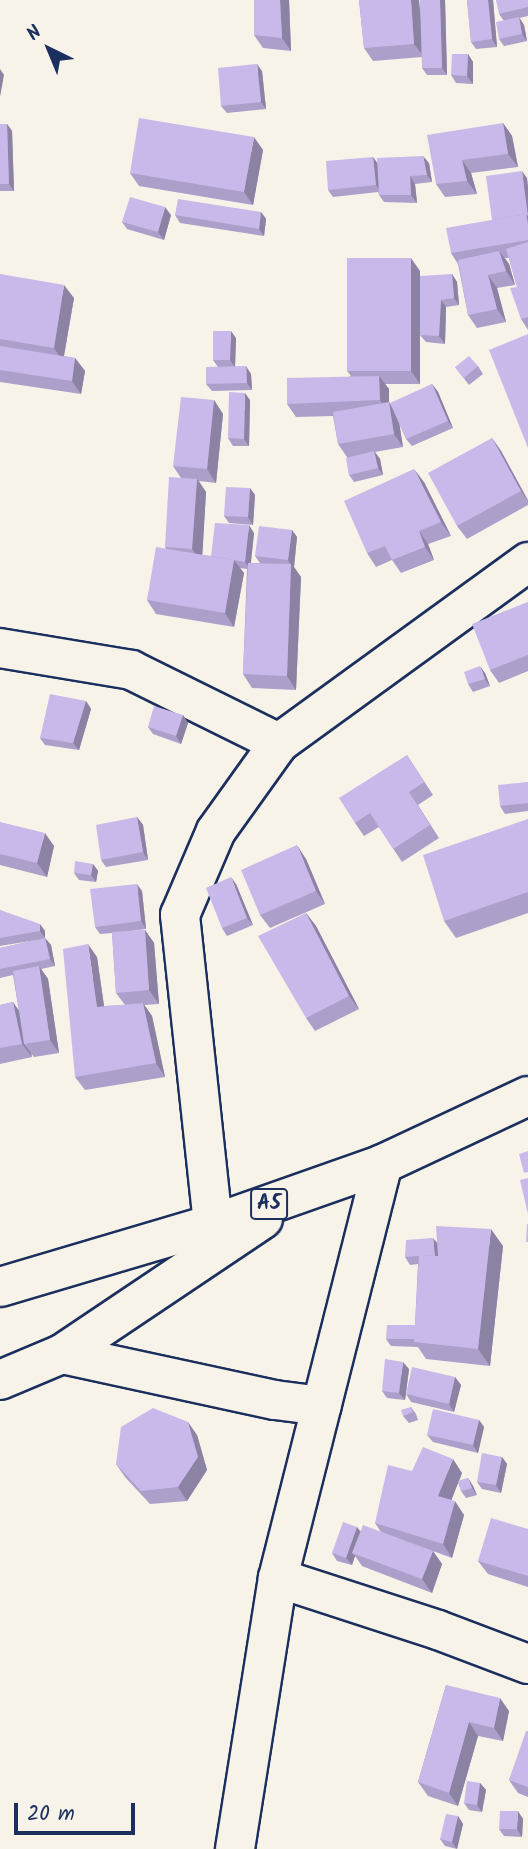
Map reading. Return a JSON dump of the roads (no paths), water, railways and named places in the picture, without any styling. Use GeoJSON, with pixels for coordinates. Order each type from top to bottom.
{"type":"FeatureCollection","features":[{"type":"Feature","properties":{"kind":"street"},"geometry":{"type":"LineString","coordinates":[[213,1224],[180,915],[216,831],[279,743],[528,562]]}},
{"type":"Feature","properties":{"kind":"street"},"geometry":{"type":"LineString","coordinates":[[0,648],[131,670],[279,743]]}},
{"type":"Feature","properties":{"kind":"street","name":"A5"},"geometry":{"type":"LineString","coordinates":[[0,1287],[213,1224],[383,1164],[528,1096]]}},
{"type":"Feature","properties":{"kind":"street"},"geometry":{"type":"LineString","coordinates":[[235,1849],[278,1578],[383,1164]]}},
{"type":"Feature","properties":{"kind":"street"},"geometry":{"type":"LineString","coordinates":[[0,1380],[62,1354],[130,1311],[306,1190]]}},
{"type":"Feature","properties":{"kind":"street"},"geometry":{"type":"LineString","coordinates":[[62,1354],[275,1400],[322,1406]]}},
{"type":"Feature","properties":{"kind":"street"},"geometry":{"type":"LineString","coordinates":[[278,1578],[438,1630],[528,1664]]}}]}
